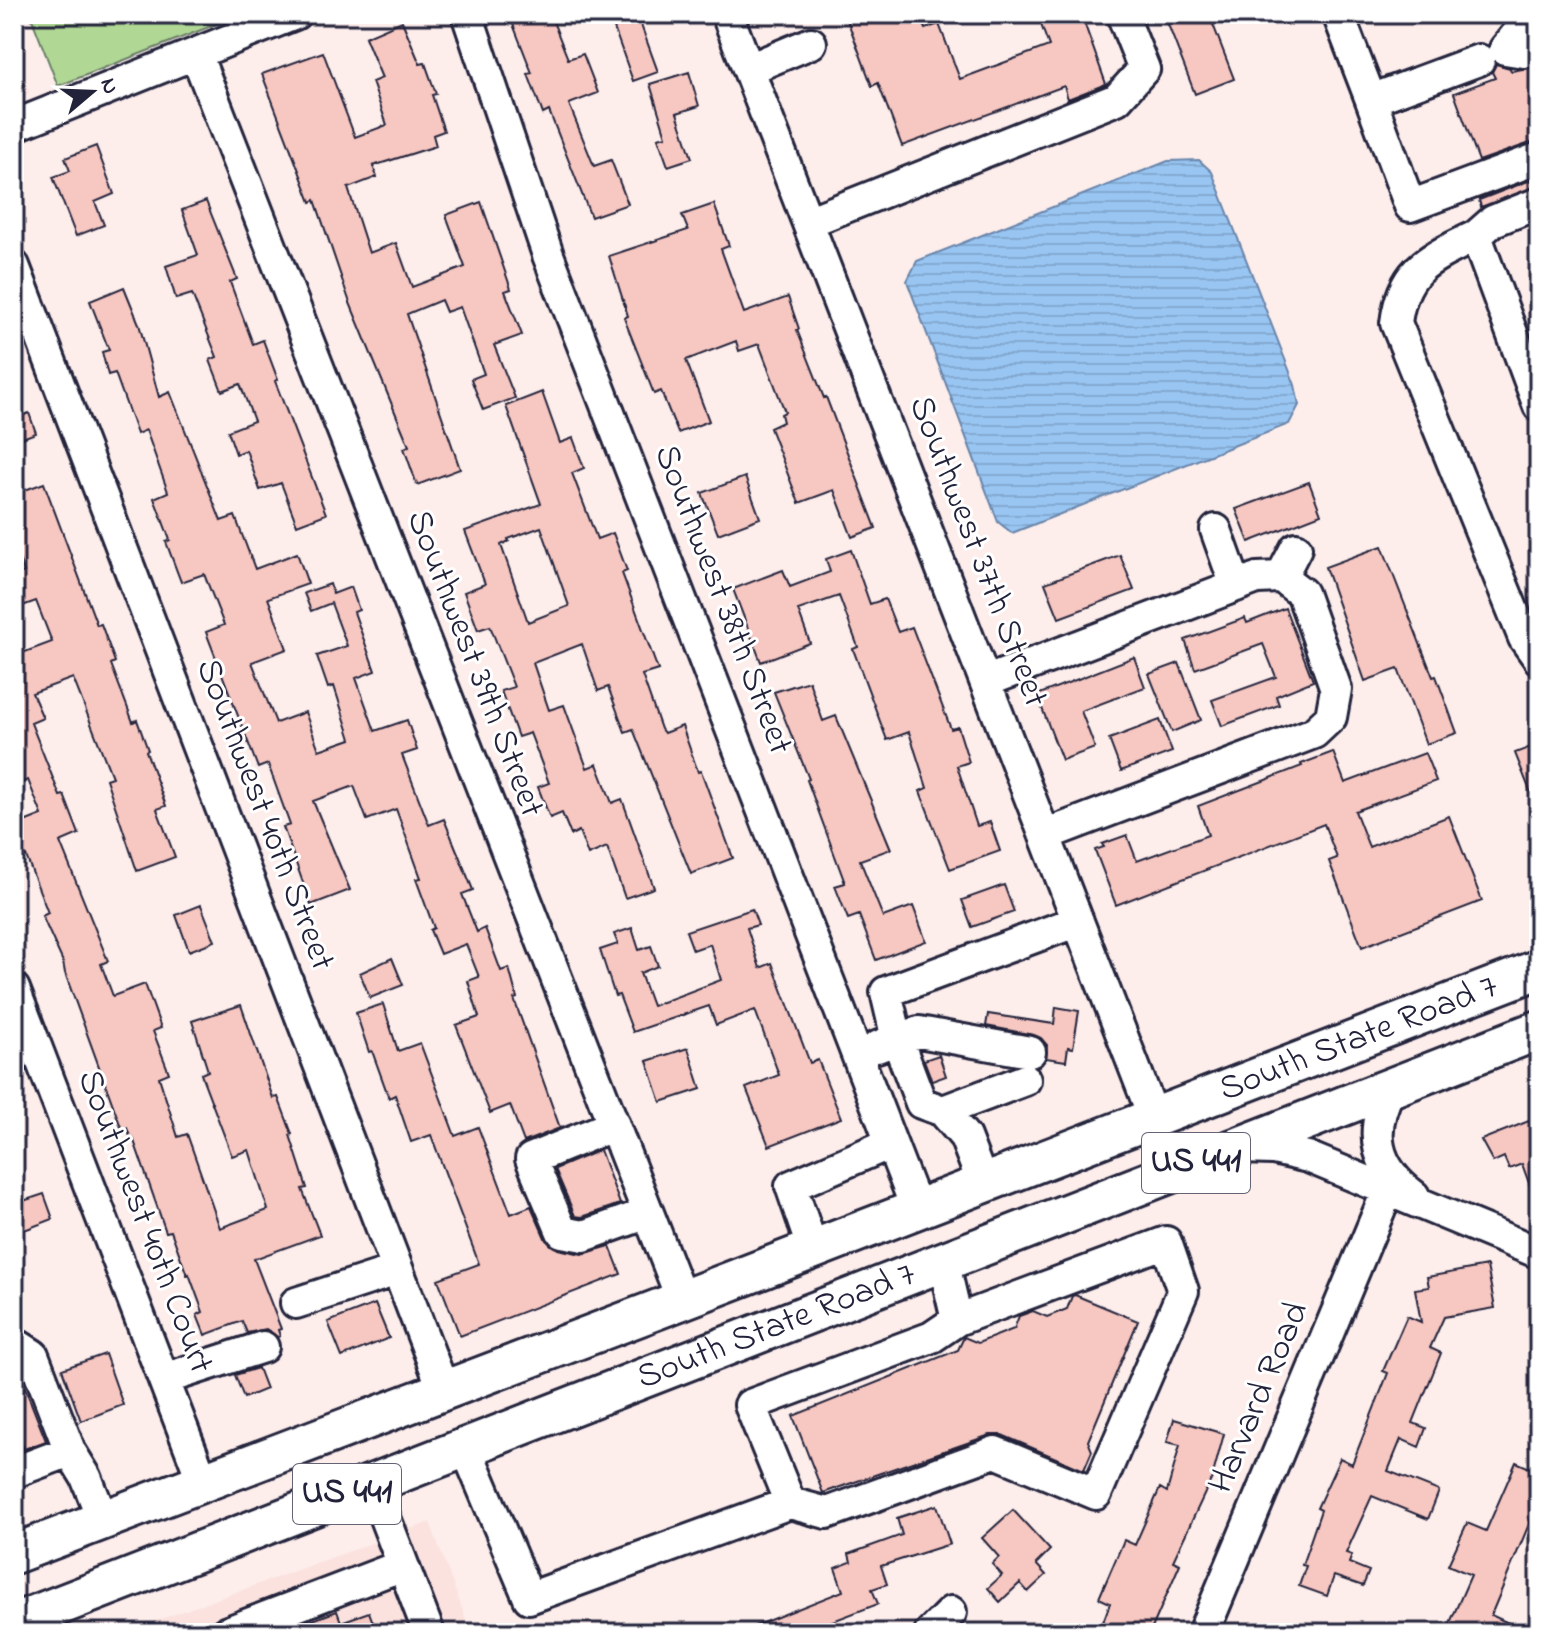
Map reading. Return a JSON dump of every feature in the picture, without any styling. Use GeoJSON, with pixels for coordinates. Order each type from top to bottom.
{"type":"FeatureCollection","features":[{"type":"Feature","properties":{"kind":"main road","name":"South State Road 7"},"geometry":{"type":"LineString","coordinates":[[14,1554],[1539,969]]}},
{"type":"Feature","properties":{"kind":"main road","name":"South State Road 7"},"geometry":{"type":"LineString","coordinates":[[14,1623],[1539,1030]]}},
{"type":"Feature","properties":{"kind":"main road"},"geometry":{"type":"LineString","coordinates":[[943,1260],[947,1239],[960,1215],[997,1179]]}},
{"type":"Feature","properties":{"kind":"main road"},"geometry":{"type":"LineString","coordinates":[[853,1295],[899,1255],[911,1232],[917,1210]]}},
{"type":"Feature","properties":{"kind":"street"},"geometry":{"type":"LineString","coordinates":[[14,126],[295,14]]}},
{"type":"Feature","properties":{"kind":"street","name":"Southwest 38th Street"},"geometry":{"type":"LineString","coordinates":[[467,14],[548,255],[917,1210]]}},
{"type":"Feature","properties":{"kind":"street","name":"Southwest 37th Street"},"geometry":{"type":"LineString","coordinates":[[727,14],[1154,1118]]}},
{"type":"Feature","properties":{"kind":"street"},"geometry":{"type":"LineString","coordinates":[[808,222],[1117,99],[1144,69],[1122,14]]}},
{"type":"Feature","properties":{"kind":"street"},"geometry":{"type":"LineString","coordinates":[[1338,14],[1410,206],[1539,158]]}},
{"type":"Feature","properties":{"kind":"street"},"geometry":{"type":"LineString","coordinates":[[1539,26],[1517,34],[1505,49],[1524,52],[1539,47]]}},
{"type":"Feature","properties":{"kind":"street"},"geometry":{"type":"LineString","coordinates":[[749,69],[811,43]]}},
{"type":"Feature","properties":{"kind":"street","name":"Southwest 39th Street"},"geometry":{"type":"LineString","coordinates":[[196,54],[682,1300]]}},
{"type":"Feature","properties":{"kind":"street"},"geometry":{"type":"LineString","coordinates":[[1371,100],[1479,60]]}},
{"type":"Feature","properties":{"kind":"street"},"geometry":{"type":"LineString","coordinates":[[1539,203],[1493,221],[1476,236],[1421,266],[1407,282],[1399,300],[1396,323],[1524,638],[1539,659]]}},
{"type":"Feature","properties":{"kind":"street"},"geometry":{"type":"LineString","coordinates":[[1476,236],[1538,400]]}},
{"type":"Feature","properties":{"kind":"street","name":"Southwest 40th Street"},"geometry":{"type":"LineString","coordinates":[[14,266],[444,1391]]}},
{"type":"Feature","properties":{"kind":"street"},"geometry":{"type":"LineString","coordinates":[[1216,530],[1236,586]]}},
{"type":"Feature","properties":{"kind":"street"},"geometry":{"type":"LineString","coordinates":[[1281,577],[1296,548]]}},
{"type":"Feature","properties":{"kind":"street"},"geometry":{"type":"LineString","coordinates":[[987,681],[1257,578],[1281,577],[1302,593],[1336,689],[1331,717],[1314,733],[1045,835]]}},
{"type":"Feature","properties":{"kind":"street"},"geometry":{"type":"LineString","coordinates":[[997,1179],[943,1111],[921,1103],[897,1039],[886,992],[1078,921]]}},
{"type":"Feature","properties":{"kind":"street","name":"Southwest 40th Court"},"geometry":{"type":"LineString","coordinates":[[14,989],[203,1482]]}},
{"type":"Feature","properties":{"kind":"street"},"geometry":{"type":"LineString","coordinates":[[857,1055],[919,1032],[1027,1066],[943,1111]]}},
{"type":"Feature","properties":{"kind":"street"},"geometry":{"type":"LineString","coordinates":[[1391,1087],[1382,1104],[1377,1131],[1382,1158],[1394,1181],[1421,1202]]}},
{"type":"Feature","properties":{"kind":"street"},"geometry":{"type":"LineString","coordinates":[[614,1125],[531,1159],[562,1232],[584,1236],[648,1213]]}},
{"type":"Feature","properties":{"kind":"street"},"geometry":{"type":"LineString","coordinates":[[813,1250],[791,1186],[891,1143]]}},
{"type":"Feature","properties":{"kind":"street"},"geometry":{"type":"LineString","coordinates":[[1236,1148],[1273,1149],[1308,1157],[1539,1253]]}},
{"type":"Feature","properties":{"kind":"street","name":"Harvard Road"},"geometry":{"type":"LineString","coordinates":[[1203,1633],[1387,1192]]}},
{"type":"Feature","properties":{"kind":"street"},"geometry":{"type":"LineString","coordinates":[[465,1446],[529,1598],[790,1503],[827,1513],[995,1452],[1096,1494],[1183,1291],[1166,1242],[957,1320],[932,1337],[750,1405],[790,1503]]}},
{"type":"Feature","properties":{"kind":"street"},"geometry":{"type":"LineString","coordinates":[[943,1260],[957,1320]]}},
{"type":"Feature","properties":{"kind":"street"},"geometry":{"type":"LineString","coordinates":[[296,1303],[397,1270]]}},
{"type":"Feature","properties":{"kind":"street"},"geometry":{"type":"LineString","coordinates":[[14,1348],[19,1346],[33,1355],[70,1451],[86,1477],[103,1520]]}},
{"type":"Feature","properties":{"kind":"street"},"geometry":{"type":"LineString","coordinates":[[164,1379],[263,1347]]}},
{"type":"Feature","properties":{"kind":"street"},"geometry":{"type":"LineString","coordinates":[[14,1468],[20,1470],[70,1451]]}},
{"type":"Feature","properties":{"kind":"street"},"geometry":{"type":"LineString","coordinates":[[372,1484],[429,1633]]}},
{"type":"Feature","properties":{"kind":"street"},"geometry":{"type":"LineString","coordinates":[[239,1630],[403,1565]]}},
{"type":"Feature","properties":{"kind":"shaded area"},"geometry":{"type":"Polygon","coordinates":[[[14,51],[29,93],[14,98],[14,51]]]}},
{"type":"Feature","properties":{"kind":"shaded area"},"geometry":{"type":"Polygon","coordinates":[[[430,1522],[471,1633],[122,1633],[430,1522]]]}},
{"type":"Feature","properties":{"kind":"green space"},"geometry":{"type":"Polygon","coordinates":[[[30,14],[242,14],[58,86],[30,14]]]}},
{"type":"Feature","properties":{"kind":"water"},"geometry":{"type":"Polygon","coordinates":[[[1199,160],[1212,172],[1295,385],[1299,405],[1289,424],[1012,533],[998,522],[907,281],[917,261],[1168,161],[1199,160]]]}},
{"type":"Feature","properties":{"kind":"building"},"geometry":{"type":"Polygon","coordinates":[[[509,14],[550,14],[568,59],[583,54],[598,93],[569,104],[594,166],[611,160],[628,204],[591,217],[549,111],[543,114],[528,74],[532,73],[509,14]]]}},
{"type":"Feature","properties":{"kind":"building"},"geometry":{"type":"Polygon","coordinates":[[[609,14],[637,14],[658,72],[633,81],[609,14]]]}},
{"type":"Feature","properties":{"kind":"building"},"geometry":{"type":"Polygon","coordinates":[[[845,14],[919,14],[925,29],[939,24],[960,79],[1049,46],[1037,14],[1081,14],[1106,84],[1068,99],[1064,86],[902,146],[878,83],[872,86],[845,14]]]}},
{"type":"Feature","properties":{"kind":"building"},"geometry":{"type":"Polygon","coordinates":[[[1164,14],[1209,14],[1234,79],[1195,94],[1164,14]]]}},
{"type":"Feature","properties":{"kind":"building"},"geometry":{"type":"Polygon","coordinates":[[[402,21],[420,64],[425,63],[444,131],[433,135],[436,146],[373,166],[377,177],[348,188],[369,253],[396,243],[412,287],[465,267],[446,215],[481,202],[511,289],[505,291],[522,335],[494,345],[515,398],[483,410],[471,379],[484,374],[460,307],[446,312],[441,300],[407,314],[460,469],[417,485],[404,448],[409,446],[350,303],[315,200],[311,202],[262,74],[323,52],[355,137],[387,125],[372,82],[382,78],[365,37],[402,21]]]}},
{"type":"Feature","properties":{"kind":"building"},"geometry":{"type":"Polygon","coordinates":[[[1496,64],[1511,71],[1539,66],[1539,140],[1479,161],[1454,93],[1495,78],[1492,72],[1496,64]]]}},
{"type":"Feature","properties":{"kind":"building"},"geometry":{"type":"Polygon","coordinates":[[[689,72],[699,106],[677,113],[692,158],[668,166],[658,138],[666,136],[650,84],[689,72]]]}},
{"type":"Feature","properties":{"kind":"building"},"geometry":{"type":"Polygon","coordinates":[[[96,146],[114,194],[95,202],[104,225],[76,236],[53,177],[70,171],[65,158],[96,146]]]}},
{"type":"Feature","properties":{"kind":"building"},"geometry":{"type":"Polygon","coordinates":[[[1539,177],[1539,185],[1481,207],[1479,200],[1539,177]]]}},
{"type":"Feature","properties":{"kind":"building"},"geometry":{"type":"Polygon","coordinates":[[[206,201],[237,279],[230,282],[253,344],[263,340],[278,380],[275,381],[326,514],[297,525],[281,483],[260,490],[246,450],[236,454],[228,431],[254,421],[240,384],[222,391],[210,360],[217,357],[192,294],[176,299],[166,266],[198,255],[182,210],[206,201]]]}},
{"type":"Feature","properties":{"kind":"building"},"geometry":{"type":"Polygon","coordinates":[[[714,204],[729,246],[721,249],[744,313],[788,297],[797,330],[876,528],[852,537],[834,490],[799,503],[770,428],[783,422],[781,414],[785,412],[759,344],[739,351],[736,341],[686,360],[709,421],[678,433],[661,391],[654,394],[624,318],[628,316],[609,256],[688,230],[682,215],[714,204]]]}},
{"type":"Feature","properties":{"kind":"building"},"geometry":{"type":"Polygon","coordinates":[[[124,287],[139,324],[159,397],[170,392],[221,521],[235,516],[255,569],[297,553],[308,584],[268,598],[287,649],[252,662],[276,723],[305,712],[319,750],[351,739],[334,686],[328,688],[317,656],[347,646],[331,603],[311,611],[304,593],[330,584],[333,594],[351,587],[359,610],[354,612],[375,671],[356,678],[375,731],[407,720],[417,750],[402,755],[429,825],[444,819],[473,890],[462,894],[477,932],[485,928],[501,971],[509,968],[517,998],[514,999],[560,1128],[524,1142],[510,1105],[490,1113],[456,1025],[479,1017],[468,981],[479,977],[466,944],[440,954],[416,879],[421,878],[396,809],[367,820],[354,786],[313,801],[350,890],[311,905],[283,827],[290,825],[268,764],[258,768],[206,632],[224,625],[204,574],[181,582],[154,498],[168,492],[146,430],[137,434],[115,373],[108,375],[102,352],[109,350],[90,301],[124,287]]]}},
{"type":"Feature","properties":{"kind":"building"},"geometry":{"type":"Polygon","coordinates":[[[542,392],[560,443],[573,438],[584,468],[572,473],[597,539],[613,533],[627,571],[622,573],[658,670],[642,675],[661,729],[664,733],[682,726],[733,858],[691,874],[633,729],[625,732],[608,687],[598,691],[582,644],[533,663],[549,710],[564,705],[587,768],[597,764],[612,803],[622,799],[654,888],[625,898],[607,847],[588,855],[579,831],[571,835],[562,813],[550,818],[538,787],[549,783],[530,733],[518,737],[501,691],[514,687],[490,626],[478,630],[464,592],[485,584],[465,531],[541,504],[506,406],[542,392]],[[541,527],[508,539],[501,545],[528,622],[569,606],[541,527]]]}},
{"type":"Feature","properties":{"kind":"building"},"geometry":{"type":"Polygon","coordinates":[[[29,413],[36,433],[14,441],[14,419],[29,413]]]}},
{"type":"Feature","properties":{"kind":"building"},"geometry":{"type":"Polygon","coordinates":[[[745,477],[760,518],[718,534],[702,493],[745,477]]]}},
{"type":"Feature","properties":{"kind":"building"},"geometry":{"type":"Polygon","coordinates":[[[1309,482],[1321,514],[1249,542],[1236,509],[1309,482]]]}},
{"type":"Feature","properties":{"kind":"building"},"geometry":{"type":"Polygon","coordinates":[[[44,483],[97,625],[101,624],[115,662],[111,664],[133,722],[137,720],[148,750],[166,806],[157,809],[175,857],[137,871],[106,779],[112,777],[73,678],[32,693],[43,718],[31,723],[79,834],[60,842],[108,961],[101,964],[113,996],[145,984],[161,1028],[153,1031],[169,1073],[159,1077],[178,1137],[187,1134],[220,1228],[268,1210],[249,1150],[232,1156],[201,1074],[208,1071],[192,1021],[241,1005],[273,1098],[278,1097],[292,1134],[307,1188],[302,1189],[320,1235],[254,1259],[281,1329],[277,1337],[266,1329],[247,1333],[242,1321],[205,1335],[197,1315],[203,1312],[189,1274],[171,1231],[166,1232],[133,1138],[127,1128],[122,1130],[63,962],[42,916],[48,913],[26,856],[20,858],[14,844],[14,826],[42,815],[28,780],[14,785],[14,649],[17,655],[52,642],[36,601],[14,609],[14,576],[24,572],[14,545],[14,494],[44,483]]]}},
{"type":"Feature","properties":{"kind":"building"},"geometry":{"type":"Polygon","coordinates":[[[1382,546],[1457,733],[1426,744],[1398,669],[1365,681],[1325,567],[1382,546]]]}},
{"type":"Feature","properties":{"kind":"building"},"geometry":{"type":"Polygon","coordinates":[[[851,550],[870,604],[885,599],[898,632],[912,627],[951,729],[958,727],[969,762],[957,766],[977,826],[990,822],[1000,851],[950,869],[920,791],[927,788],[909,732],[887,740],[853,649],[858,647],[839,596],[798,610],[810,643],[761,662],[733,589],[783,570],[790,587],[830,572],[826,559],[851,550]]]}},
{"type":"Feature","properties":{"kind":"building"},"geometry":{"type":"Polygon","coordinates":[[[1120,555],[1134,590],[1059,618],[1045,583],[1120,555]]]}},
{"type":"Feature","properties":{"kind":"building"},"geometry":{"type":"Polygon","coordinates":[[[1285,608],[1313,681],[1276,696],[1279,705],[1222,726],[1212,700],[1276,677],[1263,644],[1195,669],[1185,640],[1245,618],[1247,623],[1285,608]]]}},
{"type":"Feature","properties":{"kind":"building"},"geometry":{"type":"Polygon","coordinates":[[[1134,657],[1145,687],[1081,711],[1095,748],[1062,760],[1037,695],[1134,657]]]}},
{"type":"Feature","properties":{"kind":"building"},"geometry":{"type":"Polygon","coordinates":[[[1179,663],[1201,720],[1172,732],[1149,674],[1179,663]]]}},
{"type":"Feature","properties":{"kind":"building"},"geometry":{"type":"Polygon","coordinates":[[[809,681],[823,721],[836,716],[891,849],[860,860],[883,917],[913,906],[926,941],[876,960],[859,915],[848,919],[835,886],[845,883],[809,779],[774,692],[809,681]]]}},
{"type":"Feature","properties":{"kind":"building"},"geometry":{"type":"Polygon","coordinates":[[[1160,720],[1172,752],[1121,771],[1109,739],[1160,720]]]}},
{"type":"Feature","properties":{"kind":"building"},"geometry":{"type":"Polygon","coordinates":[[[1539,744],[1539,811],[1538,811],[1515,753],[1539,744]]]}},
{"type":"Feature","properties":{"kind":"building"},"geometry":{"type":"Polygon","coordinates":[[[1333,752],[1345,783],[1425,753],[1436,781],[1355,811],[1369,847],[1449,816],[1482,901],[1362,947],[1329,861],[1337,858],[1324,824],[1116,905],[1095,850],[1104,847],[1102,844],[1127,835],[1137,861],[1208,835],[1198,806],[1333,752]]]}},
{"type":"Feature","properties":{"kind":"building"},"geometry":{"type":"Polygon","coordinates":[[[1004,885],[1014,912],[972,927],[962,900],[1004,885]]]}},
{"type":"Feature","properties":{"kind":"building"},"geometry":{"type":"Polygon","coordinates":[[[201,905],[215,941],[189,951],[176,915],[201,905]]]}},
{"type":"Feature","properties":{"kind":"building"},"geometry":{"type":"Polygon","coordinates":[[[752,909],[758,925],[747,928],[760,968],[772,963],[810,1063],[818,1060],[841,1118],[769,1146],[746,1088],[779,1075],[755,1010],[716,1025],[709,1006],[633,1032],[619,995],[615,996],[600,950],[618,944],[614,934],[632,928],[639,950],[651,946],[658,966],[640,973],[652,1006],[721,980],[710,944],[693,950],[686,931],[752,909]]]}},
{"type":"Feature","properties":{"kind":"building"},"geometry":{"type":"Polygon","coordinates":[[[392,958],[403,985],[370,998],[360,973],[392,958]]]}},
{"type":"Feature","properties":{"kind":"building"},"geometry":{"type":"Polygon","coordinates":[[[383,1004],[398,1051],[420,1043],[455,1136],[478,1127],[511,1214],[531,1206],[546,1240],[558,1249],[582,1254],[610,1246],[621,1274],[460,1336],[438,1279],[479,1264],[431,1135],[411,1142],[395,1095],[389,1098],[372,1051],[369,1052],[356,1013],[383,1004]]]}},
{"type":"Feature","properties":{"kind":"building"},"geometry":{"type":"Polygon","coordinates":[[[1056,1007],[1079,1011],[1073,1048],[1068,1047],[1066,1061],[1046,1058],[1047,1045],[1041,1038],[986,1026],[988,1014],[1054,1024],[1056,1007]]]}},
{"type":"Feature","properties":{"kind":"building"},"geometry":{"type":"Polygon","coordinates":[[[688,1048],[701,1089],[661,1102],[647,1061],[688,1048]]]}},
{"type":"Feature","properties":{"kind":"building"},"geometry":{"type":"Polygon","coordinates":[[[939,1055],[946,1076],[932,1081],[924,1060],[939,1055]]]}},
{"type":"Feature","properties":{"kind":"building"},"geometry":{"type":"Polygon","coordinates":[[[1539,1117],[1537,1205],[1522,1164],[1509,1169],[1504,1157],[1493,1162],[1481,1140],[1539,1117]]]}},
{"type":"Feature","properties":{"kind":"building"},"geometry":{"type":"Polygon","coordinates":[[[600,1150],[620,1204],[582,1217],[575,1216],[555,1169],[600,1150]]]}},
{"type":"Feature","properties":{"kind":"building"},"geometry":{"type":"Polygon","coordinates":[[[44,1194],[53,1219],[14,1234],[14,1204],[44,1194]]]}},
{"type":"Feature","properties":{"kind":"building"},"geometry":{"type":"Polygon","coordinates":[[[1487,1266],[1495,1308],[1444,1317],[1430,1348],[1441,1353],[1413,1423],[1426,1428],[1419,1447],[1401,1439],[1388,1471],[1439,1491],[1428,1519],[1372,1496],[1346,1553],[1352,1555],[1349,1563],[1369,1571],[1363,1586],[1334,1576],[1327,1596],[1299,1586],[1306,1566],[1302,1565],[1321,1510],[1317,1508],[1340,1458],[1352,1464],[1388,1373],[1383,1371],[1407,1316],[1421,1322],[1415,1289],[1429,1287],[1427,1277],[1487,1266]]]}},
{"type":"Feature","properties":{"kind":"building"},"geometry":{"type":"Polygon","coordinates":[[[1075,1295],[1138,1321],[1088,1441],[1092,1451],[1084,1470],[1002,1435],[990,1435],[823,1493],[793,1416],[958,1350],[964,1337],[978,1343],[1014,1329],[1019,1316],[1033,1311],[1047,1317],[1067,1309],[1075,1295]]]}},
{"type":"Feature","properties":{"kind":"building"},"geometry":{"type":"Polygon","coordinates":[[[375,1304],[389,1338],[342,1357],[328,1322],[375,1304]]]}},
{"type":"Feature","properties":{"kind":"building"},"geometry":{"type":"Polygon","coordinates":[[[105,1354],[123,1405],[81,1421],[62,1369],[105,1354]]]}},
{"type":"Feature","properties":{"kind":"building"},"geometry":{"type":"Polygon","coordinates":[[[16,1365],[46,1441],[24,1449],[14,1424],[16,1365]]]}},
{"type":"Feature","properties":{"kind":"building"},"geometry":{"type":"Polygon","coordinates":[[[258,1368],[266,1389],[244,1398],[235,1375],[258,1368]]]}},
{"type":"Feature","properties":{"kind":"building"},"geometry":{"type":"Polygon","coordinates":[[[1174,1419],[1224,1434],[1212,1478],[1173,1561],[1180,1564],[1150,1633],[1099,1633],[1110,1603],[1099,1598],[1124,1540],[1135,1545],[1160,1488],[1167,1492],[1180,1445],[1167,1442],[1174,1419]]]}},
{"type":"Feature","properties":{"kind":"building"},"geometry":{"type":"Polygon","coordinates":[[[1516,1462],[1539,1472],[1539,1520],[1532,1517],[1491,1615],[1530,1633],[1466,1633],[1449,1625],[1471,1575],[1448,1565],[1467,1523],[1486,1531],[1516,1462]]]}},
{"type":"Feature","properties":{"kind":"building"},"geometry":{"type":"Polygon","coordinates":[[[937,1505],[950,1544],[881,1566],[887,1584],[872,1589],[878,1604],[830,1622],[835,1633],[737,1633],[843,1591],[835,1568],[851,1562],[849,1554],[902,1535],[897,1518],[937,1505]]]}},
{"type":"Feature","properties":{"kind":"building"},"geometry":{"type":"Polygon","coordinates":[[[1013,1510],[1050,1550],[1036,1564],[1046,1575],[1028,1592],[1020,1583],[1000,1602],[988,1588],[1002,1575],[992,1564],[999,1557],[982,1538],[1013,1510]]]}},
{"type":"Feature","properties":{"kind":"building"},"geometry":{"type":"Polygon","coordinates":[[[337,1611],[341,1622],[369,1612],[377,1633],[283,1633],[283,1631],[337,1611]]]}}]}
